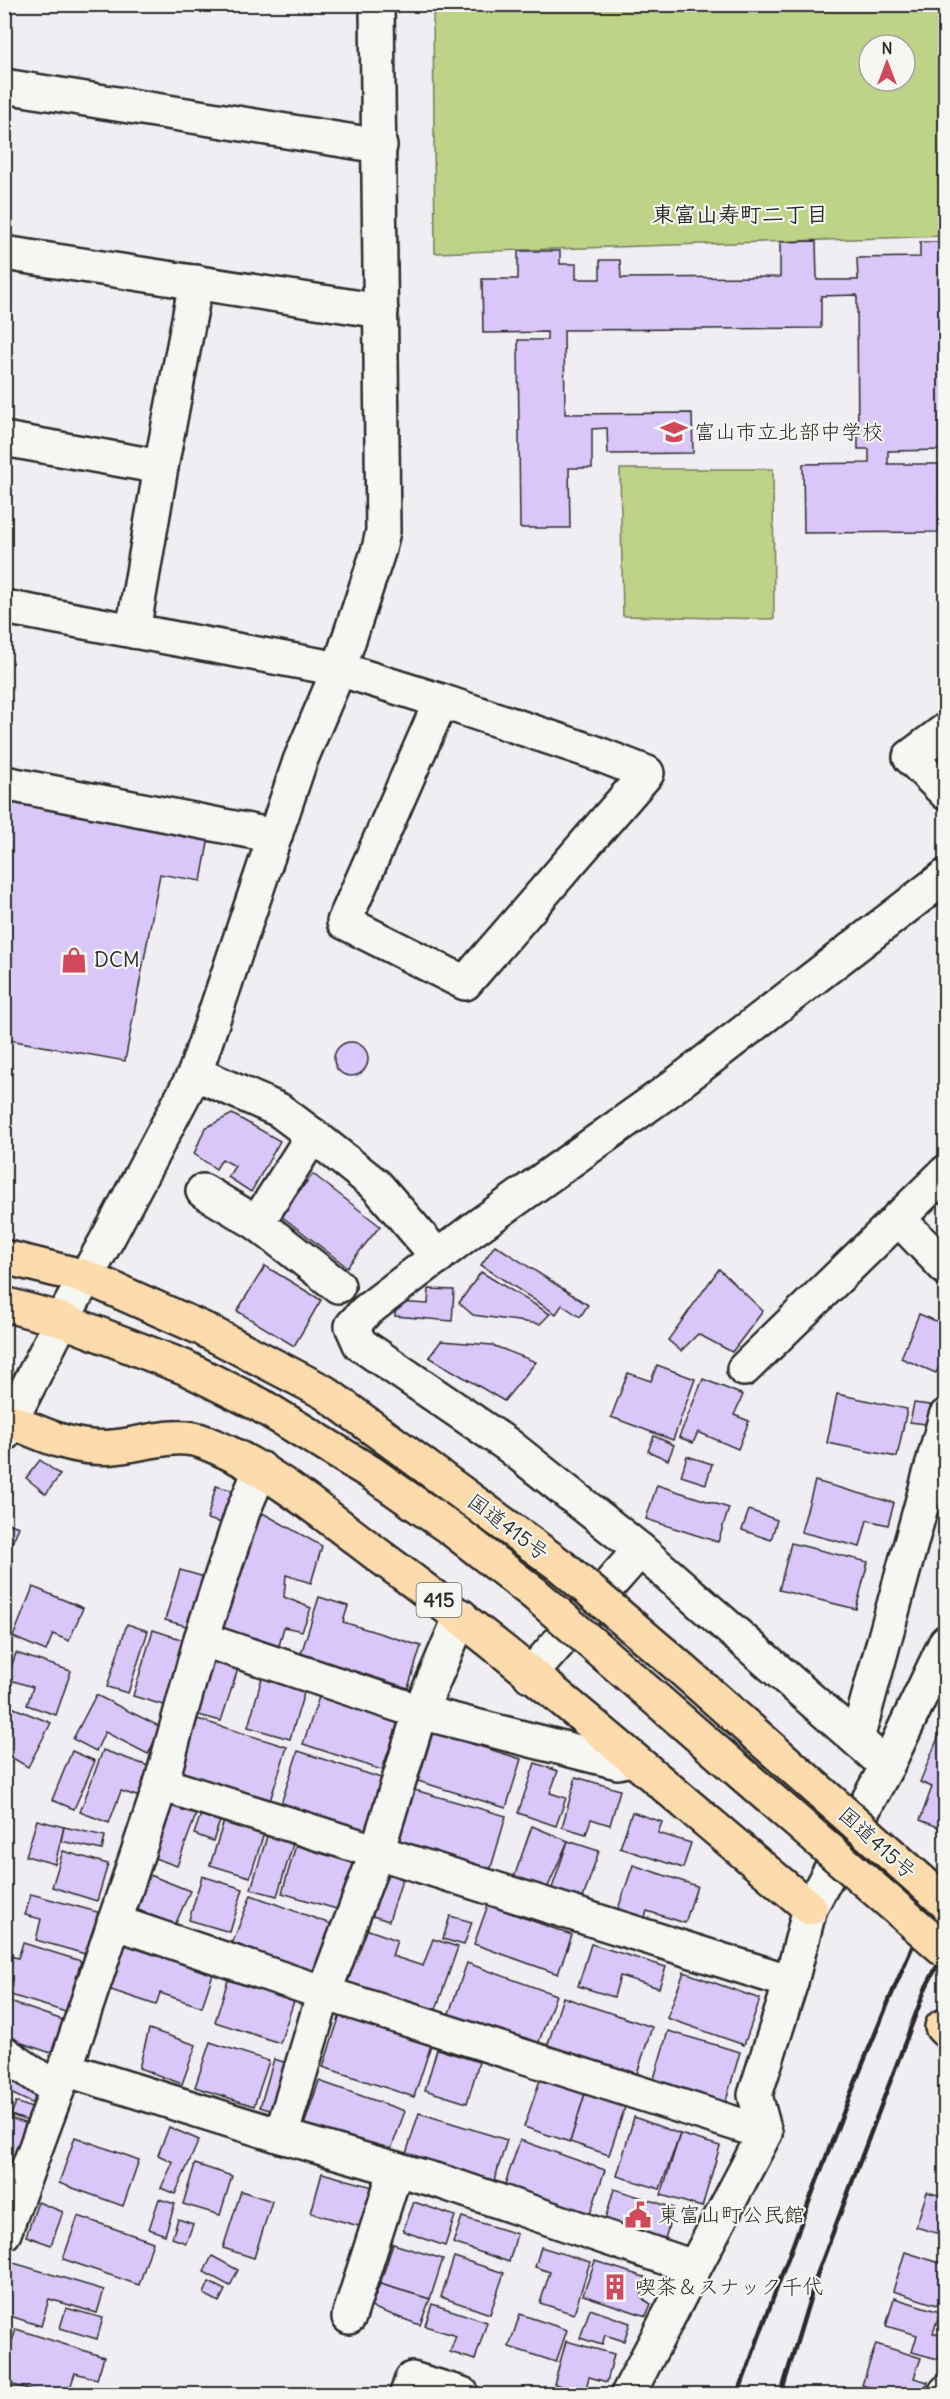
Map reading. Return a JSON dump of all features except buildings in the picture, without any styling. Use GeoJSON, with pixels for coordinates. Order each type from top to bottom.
{"type":"FeatureCollection","features":[{"type":"Feature","properties":{"kind":"highway","name":"国道415号"},"geometry":{"type":"LineString","coordinates":[[4,1257],[86,1277],[203,1329],[324,1392],[561,1566],[945,1903]]}},
{"type":"Feature","properties":{"kind":"highway","name":"国道415号"},"geometry":{"type":"LineString","coordinates":[[4,1304],[62,1320],[184,1367],[260,1405],[370,1472],[453,1530],[535,1594],[945,1951]]}},
{"type":"Feature","properties":{"kind":"highway","name":"415"},"geometry":{"type":"LineString","coordinates":[[8,1427],[78,1445],[111,1448],[178,1438],[202,1440],[261,1469],[461,1616],[810,1908]]}},
{"type":"Feature","properties":{"kind":"street"},"geometry":{"type":"LineString","coordinates":[[8,1427],[62,1320],[195,1073],[300,761],[339,669],[379,549],[383,531],[377,4]]}},
{"type":"Feature","properties":{"kind":"street"},"geometry":{"type":"LineString","coordinates":[[4,86],[380,146]]}},
{"type":"Feature","properties":{"kind":"street"},"geometry":{"type":"LineString","coordinates":[[4,253],[381,311]]}},
{"type":"Feature","properties":{"kind":"street"},"geometry":{"type":"LineString","coordinates":[[133,631],[196,282]]}},
{"type":"Feature","properties":{"kind":"street"},"geometry":{"type":"LineString","coordinates":[[4,439],[161,467]]}},
{"type":"Feature","properties":{"kind":"street"},"geometry":{"type":"LineString","coordinates":[[4,607],[339,669],[441,701],[593,752],[647,773],[465,983],[344,922],[441,701]]}},
{"type":"Feature","properties":{"kind":"street"},"geometry":{"type":"LineString","coordinates":[[945,730],[910,757],[945,793]]}},
{"type":"Feature","properties":{"kind":"street"},"geometry":{"type":"LineString","coordinates":[[4,783],[275,836]]}},
{"type":"Feature","properties":{"kind":"street"},"geometry":{"type":"LineString","coordinates":[[887,1766],[640,1550],[508,1445],[360,1344],[352,1326],[366,1311],[471,1231],[665,1093],[945,876]]}},
{"type":"Feature","properties":{"kind":"street"},"geometry":{"type":"LineString","coordinates":[[195,1073],[279,1110],[313,1135],[377,1186],[438,1257]]}},
{"type":"Feature","properties":{"kind":"street"},"geometry":{"type":"LineString","coordinates":[[257,1223],[313,1135]]}},
{"type":"Feature","properties":{"kind":"street"},"geometry":{"type":"LineString","coordinates":[[744,1369],[945,1172]]}},
{"type":"Feature","properties":{"kind":"street"},"geometry":{"type":"LineString","coordinates":[[203,1191],[257,1223],[338,1286]]}},
{"type":"Feature","properties":{"kind":"street"},"geometry":{"type":"LineString","coordinates":[[898,1218],[945,1268]]}},
{"type":"Feature","properties":{"kind":"street"},"geometry":{"type":"LineString","coordinates":[[857,1739],[945,1416]]}},
{"type":"Feature","properties":{"kind":"street"},"geometry":{"type":"LineString","coordinates":[[4,2233],[61,2079],[161,1784],[201,1639],[243,1511],[261,1469]]}},
{"type":"Feature","properties":{"kind":"street"},"geometry":{"type":"LineString","coordinates":[[530,1675],[640,1550]]}},
{"type":"Feature","properties":{"kind":"street"},"geometry":{"type":"LineString","coordinates":[[281,2136],[324,1993],[376,1852],[420,1712],[461,1616]]}},
{"type":"Feature","properties":{"kind":"street"},"geometry":{"type":"LineString","coordinates":[[201,1639],[420,1712],[618,1762],[631,1759]]}},
{"type":"Feature","properties":{"kind":"street"},"geometry":{"type":"LineString","coordinates":[[628,2394],[765,2133],[755,2095],[792,1982],[810,1908],[887,1766],[945,1642]]}},
{"type":"Feature","properties":{"kind":"street"},"geometry":{"type":"LineString","coordinates":[[161,1784],[792,1982]]}},
{"type":"Feature","properties":{"kind":"street"},"geometry":{"type":"LineString","coordinates":[[114,1922],[324,1993],[765,2133]]}},
{"type":"Feature","properties":{"kind":"street"},"geometry":{"type":"LineString","coordinates":[[4,2052],[61,2079],[281,2136],[445,2183],[693,2267]]}},
{"type":"Feature","properties":{"kind":"street"},"geometry":{"type":"LineString","coordinates":[[349,2317],[396,2169]]}},
{"type":"Feature","properties":{"kind":"street"},"geometry":{"type":"LineString","coordinates":[[407,2394],[412,2379],[462,2394]]}},
{"type":"Feature","properties":{"kind":"green space"},"geometry":{"type":"Polygon","coordinates":[[[433,5],[945,5],[945,236],[435,253],[433,5]]]}},
{"type":"Feature","properties":{"kind":"green space"},"geometry":{"type":"Polygon","coordinates":[[[620,469],[773,469],[774,619],[623,616],[620,469]]]}},
{"type":"Feature","properties":{"kind":"railway"},"geometry":{"type":"LineString","coordinates":[[738,2394],[862,2066],[946,1873]]}},
{"type":"Feature","properties":{"kind":"railway"},"geometry":{"type":"LineString","coordinates":[[781,2394],[818,2272],[926,1987],[946,1949]]}},
{"type":"Feature","properties":{"kind":"place","name":"富山市立北部中学校"},"geometry":{"type":"Point","coordinates":[674,432]}},
{"type":"Feature","properties":{"kind":"place","name":"DCM"},"geometry":{"type":"Point","coordinates":[74,960]}},
{"type":"Feature","properties":{"kind":"place","name":"東富山町公民館"},"geometry":{"type":"Point","coordinates":[638,2215]}},
{"type":"Feature","properties":{"kind":"place","name":"喫茶＆スナック千代"},"geometry":{"type":"Point","coordinates":[615,2287]}},
{"type":"Feature","properties":{"kind":"district","name":"東富山寿町二丁目"},"geometry":{"type":"Point","coordinates":[740,214]}}]}
